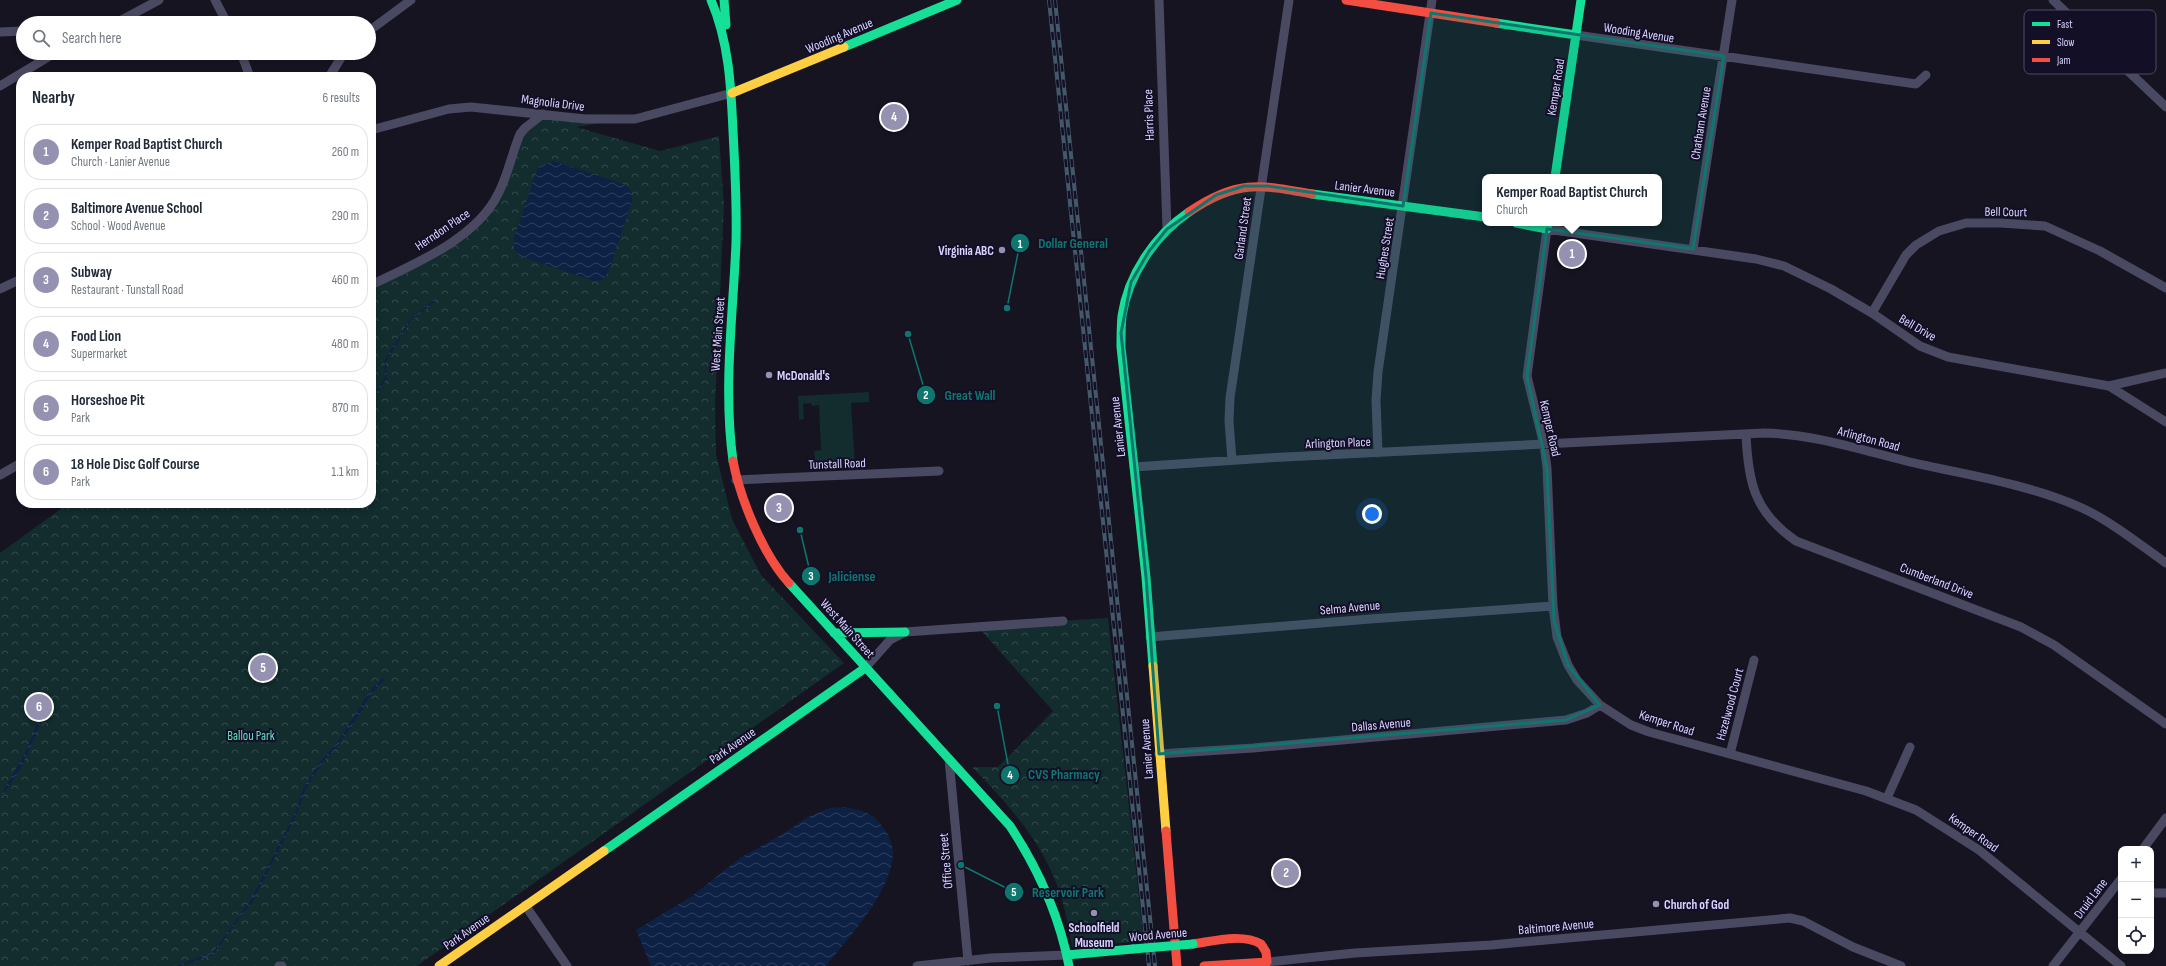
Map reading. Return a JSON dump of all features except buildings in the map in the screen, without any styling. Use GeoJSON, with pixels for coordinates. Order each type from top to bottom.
{"type":"FeatureCollection","features":[{"type":"Feature","properties":{"kind":"street"},"geometry":{"type":"LineString","coordinates":[[129,16],[159,0]]}},
{"type":"Feature","properties":{"kind":"street"},"geometry":{"type":"LineString","coordinates":[[215,0],[223,16]]}},
{"type":"Feature","properties":{"kind":"street"},"geometry":{"type":"LineString","coordinates":[[376,26],[411,0]]}},
{"type":"Feature","properties":{"kind":"street","name":"West Main Street"},"geometry":{"type":"LineString","coordinates":[[712,0],[723,30],[728,54],[732,93],[736,225],[726,415],[728,439],[736,480],[747,513],[771,558],[786,580],[1010,826],[1037,866],[1050,895],[1069,966]]}},
{"type":"Feature","properties":{"kind":"street"},"geometry":{"type":"LineString","coordinates":[[724,0],[728,54]]}},
{"type":"Feature","properties":{"kind":"street","name":"Wooding Avenue"},"geometry":{"type":"LineString","coordinates":[[732,93],[957,0]]}},
{"type":"Feature","properties":{"kind":"street","name":"Harris Place"},"geometry":{"type":"LineString","coordinates":[[1159,0],[1166,229]]}},
{"type":"Feature","properties":{"kind":"street","name":"Garland Street"},"geometry":{"type":"LineString","coordinates":[[1232,460],[1229,421],[1230,398],[1289,0]]}},
{"type":"Feature","properties":{"kind":"street","name":"Wooding Avenue"},"geometry":{"type":"LineString","coordinates":[[1346,0],[1916,84],[1926,75]]}},
{"type":"Feature","properties":{"kind":"street","name":"Hughes Street"},"geometry":{"type":"LineString","coordinates":[[1378,453],[1376,400],[1378,372],[1432,0]]}},
{"type":"Feature","properties":{"kind":"street","name":"Kemper Road"},"geometry":{"type":"LineString","coordinates":[[1555,174],[1581,0]]}},
{"type":"Feature","properties":{"kind":"street","name":"Chatham Avenue"},"geometry":{"type":"LineString","coordinates":[[1693,249],[1732,0]]}},
{"type":"Feature","properties":{"kind":"street"},"geometry":{"type":"LineString","coordinates":[[2053,0],[2064,10]]}},
{"type":"Feature","properties":{"kind":"street"},"geometry":{"type":"LineString","coordinates":[[0,32],[16,31]]}},
{"type":"Feature","properties":{"kind":"street"},"geometry":{"type":"LineString","coordinates":[[23,72],[43,60]]}},
{"type":"Feature","properties":{"kind":"street"},"geometry":{"type":"LineString","coordinates":[[244,60],[248,72]]}},
{"type":"Feature","properties":{"kind":"street"},"geometry":{"type":"LineString","coordinates":[[332,72],[340,60]]}},
{"type":"Feature","properties":{"kind":"street"},"geometry":{"type":"LineString","coordinates":[[2132,74],[2166,106]]}},
{"type":"Feature","properties":{"kind":"street"},"geometry":{"type":"LineString","coordinates":[[0,86],[16,76]]}},
{"type":"Feature","properties":{"kind":"street","name":"Magnolia Drive"},"geometry":{"type":"LineString","coordinates":[[376,129],[449,109],[493,108],[585,119],[635,119],[732,93]]}},
{"type":"Feature","properties":{"kind":"street","name":"Herndon Place"},"geometry":{"type":"LineString","coordinates":[[376,282],[420,260],[460,236],[478,223],[499,193],[520,134],[543,114]]}},
{"type":"Feature","properties":{"kind":"street","name":"Lanier Avenue"},"geometry":{"type":"LineString","coordinates":[[1177,966],[1150,637],[1121,347],[1122,316],[1126,299],[1138,268],[1172,223],[1216,195],[1237,188],[1261,186],[1334,198],[1482,217]]}},
{"type":"Feature","properties":{"kind":"street","name":"Bell Court"},"geometry":{"type":"LineString","coordinates":[[1872,313],[1906,255],[1916,245],[1939,230],[1966,223],[2000,223],[2045,226],[2100,251],[2166,288]]}},
{"type":"Feature","properties":{"kind":"street"},"geometry":{"type":"LineString","coordinates":[[1547,226],[1693,249]]}},
{"type":"Feature","properties":{"kind":"street","name":"Kemper Road"},"geometry":{"type":"LineString","coordinates":[[1547,226],[1527,366],[1530,391],[1544,444],[1553,606],[1557,637],[1568,665],[1586,691],[1600,705],[1620,719],[1649,732],[1866,791],[1887,798],[1933,819],[1964,839],[2121,966]]}},
{"type":"Feature","properties":{"kind":"street","name":"Bell Drive"},"geometry":{"type":"LineString","coordinates":[[1693,249],[1756,259],[1784,266],[1831,289],[1872,313],[1920,346],[1948,357],[2109,386],[2166,373]]}},
{"type":"Feature","properties":{"kind":"street"},"geometry":{"type":"LineString","coordinates":[[0,289],[16,281]]}},
{"type":"Feature","properties":{"kind":"street"},"geometry":{"type":"LineString","coordinates":[[2109,386],[2166,422]]}},
{"type":"Feature","properties":{"kind":"street","name":"Arlington Road"},"geometry":{"type":"LineString","coordinates":[[1544,444],[1746,434],[1787,434],[1814,437],[1907,461],[2009,483],[2038,492],[2083,509],[2108,523],[2166,563]]}},
{"type":"Feature","properties":{"kind":"street","name":"Cumberland Drive"},"geometry":{"type":"LineString","coordinates":[[1746,434],[1748,461],[1755,496],[1764,512],[1782,531],[1796,540],[2021,627],[2054,645],[2166,724]]}},
{"type":"Feature","properties":{"kind":"street","name":"Arlington Place"},"geometry":{"type":"LineString","coordinates":[[1134,467],[1232,460],[1544,444]]}},
{"type":"Feature","properties":{"kind":"street"},"geometry":{"type":"LineString","coordinates":[[0,475],[16,466]]}},
{"type":"Feature","properties":{"kind":"street","name":"Tunstall Road"},"geometry":{"type":"LineString","coordinates":[[736,480],[939,472]]}},
{"type":"Feature","properties":{"kind":"street","name":"Selma Avenue"},"geometry":{"type":"LineString","coordinates":[[1150,637],[1370,618],[1553,606]]}},
{"type":"Feature","properties":{"kind":"street","name":"Park Avenue"},"geometry":{"type":"LineString","coordinates":[[439,966],[450,963],[525,906],[865,668],[890,640],[904,632],[1063,621]]}},
{"type":"Feature","properties":{"kind":"street"},"geometry":{"type":"LineString","coordinates":[[834,632],[904,632]]}},
{"type":"Feature","properties":{"kind":"street","name":"Hazelwood Court"},"geometry":{"type":"LineString","coordinates":[[1730,754],[1754,660]]}},
{"type":"Feature","properties":{"kind":"street","name":"Dallas Avenue"},"geometry":{"type":"LineString","coordinates":[[1159,754],[1253,748],[1566,720],[1588,713],[1600,705]]}},
{"type":"Feature","properties":{"kind":"street"},"geometry":{"type":"LineString","coordinates":[[1887,798],[1910,747]]}},
{"type":"Feature","properties":{"kind":"street","name":"Office Street"},"geometry":{"type":"LineString","coordinates":[[949,758],[968,961]]}},
{"type":"Feature","properties":{"kind":"street"},"geometry":{"type":"LineString","coordinates":[[2145,846],[2166,818]]}},
{"type":"Feature","properties":{"kind":"street","name":"Druid Lane"},"geometry":{"type":"LineString","coordinates":[[2053,966],[2119,882]]}},
{"type":"Feature","properties":{"kind":"street"},"geometry":{"type":"LineString","coordinates":[[2111,892],[2118,892]]}},
{"type":"Feature","properties":{"kind":"street"},"geometry":{"type":"LineString","coordinates":[[2154,893],[2166,893]]}},
{"type":"Feature","properties":{"kind":"street"},"geometry":{"type":"LineString","coordinates":[[525,906],[567,966]]}},
{"type":"Feature","properties":{"kind":"street","name":"Baltimore Avenue"},"geometry":{"type":"LineString","coordinates":[[1204,966],[1268,962],[1300,962],[1355,952],[1499,944],[1790,918],[1803,921],[1853,947],[1901,966]]}},
{"type":"Feature","properties":{"kind":"street","name":"Wood Avenue"},"geometry":{"type":"LineString","coordinates":[[916,966],[1251,939],[1262,945],[1266,951],[1268,962]]}},
{"type":"Feature","properties":{"kind":"highlighted area"},"geometry":{"type":"Polygon","coordinates":[[[1431,13],[1724,56],[1693,249],[1547,229],[1527,376],[1547,468],[1554,620],[1568,665],[1600,705],[1566,720],[1159,754],[1146,577],[1121,333],[1131,282],[1149,251],[1167,229],[1216,195],[1244,186],[1268,186],[1403,206],[1431,13]]]}},
{"type":"Feature","properties":{"kind":"green space","name":"Ballou Park"},"geometry":{"type":"Polygon","coordinates":[[[543,114],[652,115],[576,127],[660,151],[719,136],[724,206],[715,405],[716,454],[732,519],[761,575],[844,663],[417,966],[0,966],[0,553],[62,508],[376,508],[376,281],[467,232],[492,205],[516,145],[543,114]]]}},
{"type":"Feature","properties":{"kind":"green space"},"geometry":{"type":"Polygon","coordinates":[[[869,392],[869,402],[851,403],[855,466],[816,468],[814,451],[821,450],[819,405],[812,406],[811,403],[803,404],[804,419],[799,420],[798,396],[869,392]]]}},
{"type":"Feature","properties":{"kind":"green space"},"geometry":{"type":"Polygon","coordinates":[[[1108,618],[1144,941],[1072,947],[1060,895],[1043,854],[1033,838],[1010,808],[972,767],[998,767],[1053,711],[977,626],[1108,618]]]}},
{"type":"Feature","properties":{"kind":"water"},"geometry":{"type":"Polygon","coordinates":[[[554,161],[626,185],[631,191],[632,201],[608,273],[602,280],[594,281],[520,256],[514,249],[514,238],[538,167],[554,161]]]}},
{"type":"Feature","properties":{"kind":"water"},"geometry":{"type":"Polygon","coordinates":[[[434,300],[435,302],[410,322],[386,362],[387,378],[376,392],[385,377],[384,361],[409,321],[434,300]]]}},
{"type":"Feature","properties":{"kind":"water"},"geometry":{"type":"Polygon","coordinates":[[[382,678],[385,680],[370,695],[359,716],[338,745],[324,761],[306,788],[297,814],[252,903],[237,921],[214,954],[181,966],[176,966],[213,952],[250,901],[295,813],[304,787],[322,759],[337,743],[368,694],[382,678]]]}},
{"type":"Feature","properties":{"kind":"water"},"geometry":{"type":"Polygon","coordinates":[[[48,695],[50,696],[30,750],[16,776],[0,797],[26,751],[48,695]]]}},
{"type":"Feature","properties":{"kind":"water"},"geometry":{"type":"Polygon","coordinates":[[[844,807],[865,812],[875,818],[888,835],[893,850],[891,867],[884,886],[874,904],[862,922],[826,966],[651,966],[636,930],[692,896],[740,858],[783,834],[806,818],[829,808],[844,807]]]}},
{"type":"Feature","properties":{"kind":"railway"},"geometry":{"type":"LineString","coordinates":[[1049,0],[1149,966]]}},
{"type":"Feature","properties":{"kind":"railway"},"geometry":{"type":"LineString","coordinates":[[1055,0],[1155,966]]}},
{"type":"Feature","properties":{"kind":"traffic: fast"},"geometry":{"type":"LineString","coordinates":[[711,0],[722,32],[728,64],[734,159],[736,243],[729,379],[730,434],[733,461]]}},
{"type":"Feature","properties":{"kind":"traffic: fast"},"geometry":{"type":"LineString","coordinates":[[724,0],[726,25]]}},
{"type":"Feature","properties":{"kind":"traffic: fast"},"geometry":{"type":"LineString","coordinates":[[844,47],[957,0]]}},
{"type":"Feature","properties":{"kind":"traffic: fast"},"geometry":{"type":"LineString","coordinates":[[1555,174],[1581,0]]}},
{"type":"Feature","properties":{"kind":"traffic: fast"},"geometry":{"type":"LineString","coordinates":[[1496,23],[1576,35]]}},
{"type":"Feature","properties":{"kind":"traffic: fast"},"geometry":{"type":"LineString","coordinates":[[1312,194],[1482,217]]}},
{"type":"Feature","properties":{"kind":"traffic: fast"},"geometry":{"type":"LineString","coordinates":[[1153,666],[1146,577],[1121,347],[1122,316],[1130,286],[1145,257],[1165,232],[1189,212]]}},
{"type":"Feature","properties":{"kind":"traffic: fast"},"geometry":{"type":"LineString","coordinates":[[1532,226],[1547,229],[1548,226]]}},
{"type":"Feature","properties":{"kind":"traffic: fast"},"geometry":{"type":"LineString","coordinates":[[789,583],[1010,826],[1030,859],[1047,893],[1060,928],[1069,966]]}},
{"type":"Feature","properties":{"kind":"traffic: fast"},"geometry":{"type":"LineString","coordinates":[[834,633],[905,632]]}},
{"type":"Feature","properties":{"kind":"traffic: fast"},"geometry":{"type":"LineString","coordinates":[[604,851],[865,668]]}},
{"type":"Feature","properties":{"kind":"traffic: fast"},"geometry":{"type":"LineString","coordinates":[[1133,949],[1193,944]]}},
{"type":"Feature","properties":{"kind":"traffic: fast"},"geometry":{"type":"LineString","coordinates":[[1067,955],[1133,949]]}},
{"type":"Feature","properties":{"kind":"traffic: slow"},"geometry":{"type":"LineString","coordinates":[[732,93],[844,47]]}},
{"type":"Feature","properties":{"kind":"traffic: slow"},"geometry":{"type":"LineString","coordinates":[[1153,666],[1166,831]]}},
{"type":"Feature","properties":{"kind":"traffic: slow"},"geometry":{"type":"LineString","coordinates":[[439,966],[604,851]]}},
{"type":"Feature","properties":{"kind":"traffic: jam"},"geometry":{"type":"LineString","coordinates":[[1346,0],[1496,23]]}},
{"type":"Feature","properties":{"kind":"traffic: jam"},"geometry":{"type":"LineString","coordinates":[[1189,212],[1220,194],[1248,187],[1277,188],[1312,194]]}},
{"type":"Feature","properties":{"kind":"traffic: jam"},"geometry":{"type":"LineString","coordinates":[[733,461],[741,492],[754,525],[770,557],[789,583]]}},
{"type":"Feature","properties":{"kind":"traffic: jam"},"geometry":{"type":"LineString","coordinates":[[1166,831],[1177,966]]}},
{"type":"Feature","properties":{"kind":"traffic: jam"},"geometry":{"type":"LineString","coordinates":[[1193,944],[1237,938],[1261,944],[1266,952],[1267,962],[1204,966]]}},
{"type":"Feature","properties":{"kind":"place","name":"Food Lion"},"geometry":{"type":"Point","coordinates":[894,117]}},
{"type":"Feature","properties":{"kind":"place","name":"Virginia ABC"},"geometry":{"type":"Point","coordinates":[1002,250]}},
{"type":"Feature","properties":{"kind":"place","name":"Kemper Road Baptist Church"},"geometry":{"type":"Point","coordinates":[1572,254]}},
{"type":"Feature","properties":{"kind":"place","name":"Dollar General"},"geometry":{"type":"Point","coordinates":[1007,308]}},
{"type":"Feature","properties":{"kind":"place","name":"Great Wall"},"geometry":{"type":"Point","coordinates":[908,334]}},
{"type":"Feature","properties":{"kind":"place","name":"McDonald's"},"geometry":{"type":"Point","coordinates":[769,375]}},
{"type":"Feature","properties":{"kind":"place","name":"Subway"},"geometry":{"type":"Point","coordinates":[779,508]}},
{"type":"Feature","properties":{"kind":"place","name":"Jaliciense"},"geometry":{"type":"Point","coordinates":[800,530]}},
{"type":"Feature","properties":{"kind":"place","name":"Horseshoe Pit"},"geometry":{"type":"Point","coordinates":[263,668]}},
{"type":"Feature","properties":{"kind":"place","name":"CVS Pharmacy"},"geometry":{"type":"Point","coordinates":[997,706]}},
{"type":"Feature","properties":{"kind":"place","name":"18 Hole Disc Golf Course"},"geometry":{"type":"Point","coordinates":[39,707]}},
{"type":"Feature","properties":{"kind":"place","name":"Reservoir Park"},"geometry":{"type":"Point","coordinates":[961,865]}},
{"type":"Feature","properties":{"kind":"place","name":"Baltimore Avenue School"},"geometry":{"type":"Point","coordinates":[1286,873]}},
{"type":"Feature","properties":{"kind":"place","name":"Church of God"},"geometry":{"type":"Point","coordinates":[1656,904]}},
{"type":"Feature","properties":{"kind":"place","name":"Schoolfield Museum"},"geometry":{"type":"Point","coordinates":[1094,913]}}]}
